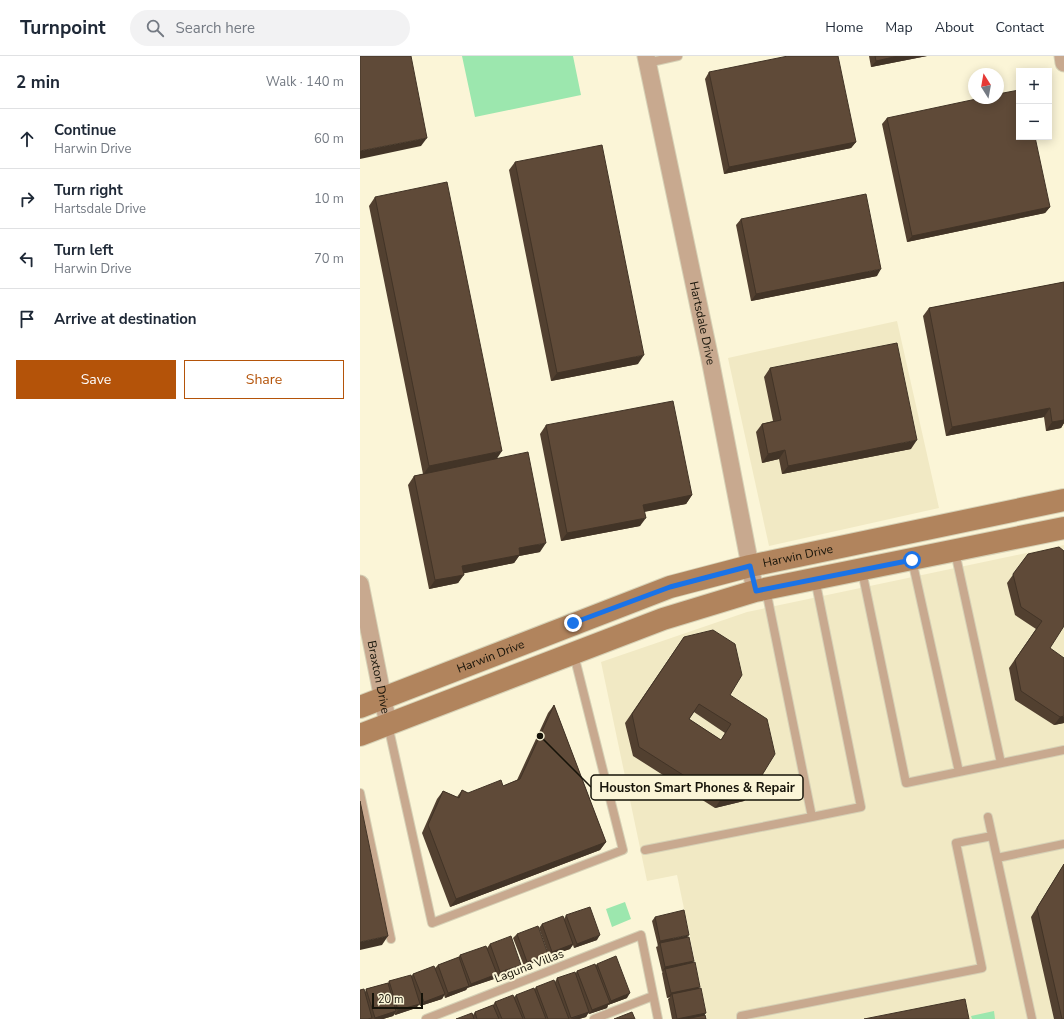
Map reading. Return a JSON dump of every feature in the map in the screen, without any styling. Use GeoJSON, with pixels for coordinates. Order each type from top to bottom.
{"type":"FeatureCollection","features":[{"type":"Feature","properties":{"kind":"main road","name":"Harwin Drive"},"geometry":{"type":"LineString","coordinates":[[360,706],[670,587],[750,566],[950,522],[1064,500]]}},
{"type":"Feature","properties":{"kind":"main road"},"geometry":{"type":"LineString","coordinates":[[950,522],[955,552]]}},
{"type":"Feature","properties":{"kind":"main road"},"geometry":{"type":"LineString","coordinates":[[360,735],[663,619],[761,590],[955,552],[1064,528]]}},
{"type":"Feature","properties":{"kind":"street"},"geometry":{"type":"LineString","coordinates":[[1063,56],[1064,63]]}},
{"type":"Feature","properties":{"kind":"street","name":"Hartsdale Drive"},"geometry":{"type":"LineString","coordinates":[[646,59],[710,359],[750,566],[761,590]]}},
{"type":"Feature","properties":{"kind":"street","name":"Braxton Drive"},"geometry":{"type":"LineString","coordinates":[[360,584],[388,724]]}},
{"type":"Feature","properties":{"kind":"lane"},"geometry":{"type":"LineString","coordinates":[[646,59],[678,56]]}},
{"type":"Feature","properties":{"kind":"lane"},"geometry":{"type":"LineString","coordinates":[[955,552],[1000,764]]}},
{"type":"Feature","properties":{"kind":"lane"},"geometry":{"type":"LineString","coordinates":[[912,560],[959,772]]}},
{"type":"Feature","properties":{"kind":"lane"},"geometry":{"type":"LineString","coordinates":[[862,570],[906,783],[1064,750]]}},
{"type":"Feature","properties":{"kind":"lane"},"geometry":{"type":"LineString","coordinates":[[645,850],[861,807],[815,580]]}},
{"type":"Feature","properties":{"kind":"lane"},"geometry":{"type":"LineString","coordinates":[[761,590],[812,817]]}},
{"type":"Feature","properties":{"kind":"lane"},"geometry":{"type":"LineString","coordinates":[[388,724],[432,923],[622,850],[574,654]]}},
{"type":"Feature","properties":{"kind":"lane"},"geometry":{"type":"LineString","coordinates":[[360,792],[391,939]]}},
{"type":"Feature","properties":{"kind":"lane"},"geometry":{"type":"LineString","coordinates":[[988,817],[1032,1019]]}},
{"type":"Feature","properties":{"kind":"lane"},"geometry":{"type":"LineString","coordinates":[[741,1019],[741,1016],[982,968],[956,843],[992,836]]}},
{"type":"Feature","properties":{"kind":"lane"},"geometry":{"type":"LineString","coordinates":[[997,858],[1064,844]]}},
{"type":"Feature","properties":{"kind":"lane","name":"Laguna Villas"},"geometry":{"type":"LineString","coordinates":[[426,1019],[641,935],[653,996]]}},
{"type":"Feature","properties":{"kind":"lane"},"geometry":{"type":"LineString","coordinates":[[594,1019],[653,996],[658,1019]]}},
{"type":"Feature","properties":{"kind":"shaded area"},"geometry":{"type":"Polygon","coordinates":[[[897,321],[939,508],[769,546],[728,358],[897,321]]]}},
{"type":"Feature","properties":{"kind":"shaded area"},"geometry":{"type":"Polygon","coordinates":[[[1064,545],[1064,1019],[707,1019],[677,875],[647,881],[601,662],[747,612],[1064,545]]]}},
{"type":"Feature","properties":{"kind":"green space"},"geometry":{"type":"Polygon","coordinates":[[[462,56],[573,56],[581,95],[475,117],[462,56]]]}},
{"type":"Feature","properties":{"kind":"green space"},"geometry":{"type":"Polygon","coordinates":[[[625,902],[631,919],[612,927],[606,909],[625,902]]]}},
{"type":"Feature","properties":{"kind":"green space"},"geometry":{"type":"Polygon","coordinates":[[[994,1011],[995,1019],[972,1019],[971,1016],[994,1011]]]}},
{"type":"Feature","properties":{"kind":"building"},"geometry":{"type":"Polygon","coordinates":[[[360,56],[411,56],[427,138],[360,151],[360,56]]]}},
{"type":"Feature","properties":{"kind":"building"},"geometry":{"type":"Polygon","coordinates":[[[788,56],[838,56],[856,142],[729,167],[709,72],[788,56]]]}},
{"type":"Feature","properties":{"kind":"building"},"geometry":{"type":"Polygon","coordinates":[[[875,56],[898,56],[876,61],[875,56]]]}},
{"type":"Feature","properties":{"kind":"building"},"geometry":{"type":"Polygon","coordinates":[[[1016,91],[1016,140],[1036,140],[1050,207],[912,236],[887,118],[968,101],[968,104],[1004,104],[1004,93],[1016,91]]]}},
{"type":"Feature","properties":{"kind":"building"},"geometry":{"type":"Polygon","coordinates":[[[602,145],[644,355],[557,373],[515,162],[602,145]]]}},
{"type":"Feature","properties":{"kind":"building"},"geometry":{"type":"Polygon","coordinates":[[[447,182],[502,451],[429,466],[375,197],[447,182]]]}},
{"type":"Feature","properties":{"kind":"building"},"geometry":{"type":"Polygon","coordinates":[[[866,194],[881,269],[756,294],[741,219],[866,194]]]}},
{"type":"Feature","properties":{"kind":"building"},"geometry":{"type":"Polygon","coordinates":[[[1064,282],[1064,420],[1052,422],[1050,408],[952,427],[929,308],[1064,282]]]}},
{"type":"Feature","properties":{"kind":"building"},"geometry":{"type":"Polygon","coordinates":[[[897,343],[917,440],[788,466],[785,450],[768,454],[762,424],[781,420],[770,368],[897,343]]]}},
{"type":"Feature","properties":{"kind":"building"},"geometry":{"type":"Polygon","coordinates":[[[673,401],[692,495],[643,505],[646,518],[567,533],[546,425],[673,401]]]}},
{"type":"Feature","properties":{"kind":"building"},"geometry":{"type":"Polygon","coordinates":[[[528,452],[546,543],[519,548],[520,555],[462,566],[464,575],[435,580],[414,476],[528,452]]]}},
{"type":"Feature","properties":{"kind":"building"},"geometry":{"type":"Polygon","coordinates":[[[1059,547],[1064,551],[1064,626],[1050,648],[1064,658],[1064,716],[1060,717],[1021,691],[1015,660],[1042,621],[1021,607],[1013,574],[1028,554],[1059,547]]]}},
{"type":"Feature","properties":{"kind":"building"},"geometry":{"type":"Polygon","coordinates":[[[713,630],[735,644],[742,675],[730,695],[767,719],[775,754],[751,793],[721,799],[639,747],[632,714],[684,637],[713,630]],[[699,704],[689,719],[721,740],[731,724],[699,704]]]}},
{"type":"Feature","properties":{"kind":"building"},"geometry":{"type":"Polygon","coordinates":[[[554,705],[606,842],[456,899],[428,825],[443,791],[459,798],[462,790],[468,793],[501,780],[503,786],[520,779],[554,705]]]}},
{"type":"Feature","properties":{"kind":"building"},"geometry":{"type":"Polygon","coordinates":[[[360,801],[388,936],[360,942],[360,801]]]}},
{"type":"Feature","properties":{"kind":"building"},"geometry":{"type":"Polygon","coordinates":[[[1064,864],[1064,1019],[1062,1019],[1037,908],[1064,864]]]}},
{"type":"Feature","properties":{"kind":"building"},"geometry":{"type":"Polygon","coordinates":[[[590,907],[600,935],[577,944],[566,915],[590,907]]]}},
{"type":"Feature","properties":{"kind":"building"},"geometry":{"type":"Polygon","coordinates":[[[684,910],[689,935],[660,941],[655,917],[684,910]]]}},
{"type":"Feature","properties":{"kind":"building"},"geometry":{"type":"Polygon","coordinates":[[[563,916],[573,944],[552,952],[542,924],[563,916]]]}},
{"type":"Feature","properties":{"kind":"building"},"geometry":{"type":"Polygon","coordinates":[[[538,926],[548,954],[527,962],[517,934],[538,926]]]}},
{"type":"Feature","properties":{"kind":"building"},"geometry":{"type":"Polygon","coordinates":[[[511,936],[521,965],[500,972],[490,944],[511,936]]]}},
{"type":"Feature","properties":{"kind":"building"},"geometry":{"type":"Polygon","coordinates":[[[689,937],[694,961],[665,967],[660,943],[689,937]]]}},
{"type":"Feature","properties":{"kind":"building"},"geometry":{"type":"Polygon","coordinates":[[[486,946],[497,974],[471,984],[460,955],[486,946]]]}},
{"type":"Feature","properties":{"kind":"building"},"geometry":{"type":"Polygon","coordinates":[[[616,956],[630,993],[611,1001],[597,964],[616,956]]]}},
{"type":"Feature","properties":{"kind":"building"},"geometry":{"type":"Polygon","coordinates":[[[459,957],[469,986],[448,993],[438,965],[459,957]]]}},
{"type":"Feature","properties":{"kind":"building"},"geometry":{"type":"Polygon","coordinates":[[[695,962],[700,987],[671,993],[665,969],[695,962]]]}},
{"type":"Feature","properties":{"kind":"building"},"geometry":{"type":"Polygon","coordinates":[[[595,964],[610,1003],[592,1010],[577,971],[595,964]]]}},
{"type":"Feature","properties":{"kind":"building"},"geometry":{"type":"Polygon","coordinates":[[[434,966],[445,994],[424,1002],[413,974],[434,966]]]}},
{"type":"Feature","properties":{"kind":"building"},"geometry":{"type":"Polygon","coordinates":[[[575,972],[589,1012],[571,1018],[557,978],[575,972]]]}},
{"type":"Feature","properties":{"kind":"building"},"geometry":{"type":"Polygon","coordinates":[[[411,975],[420,1004],[398,1010],[389,981],[411,975]]]}},
{"type":"Feature","properties":{"kind":"building"},"geometry":{"type":"Polygon","coordinates":[[[554,980],[569,1019],[548,1019],[536,987],[554,980]]]}},
{"type":"Feature","properties":{"kind":"building"},"geometry":{"type":"Polygon","coordinates":[[[388,983],[396,1011],[375,1018],[366,989],[388,983]]]}},
{"type":"Feature","properties":{"kind":"building"},"geometry":{"type":"Polygon","coordinates":[[[534,988],[546,1019],[525,1019],[516,995],[534,988]]]}},
{"type":"Feature","properties":{"kind":"building"},"geometry":{"type":"Polygon","coordinates":[[[701,988],[706,1013],[677,1019],[672,994],[701,988]]]}},
{"type":"Feature","properties":{"kind":"building"},"geometry":{"type":"Polygon","coordinates":[[[364,989],[372,1018],[360,1019],[360,990],[364,989]]]}},
{"type":"Feature","properties":{"kind":"building"},"geometry":{"type":"Polygon","coordinates":[[[513,995],[523,1019],[502,1019],[495,1002],[513,995]]]}},
{"type":"Feature","properties":{"kind":"building"},"geometry":{"type":"Polygon","coordinates":[[[965,999],[969,1019],[864,1019],[965,999]]]}},
{"type":"Feature","properties":{"kind":"building"},"geometry":{"type":"Polygon","coordinates":[[[493,1005],[499,1019],[477,1019],[475,1012],[493,1005]]]}},
{"type":"Feature","properties":{"kind":"building"},"geometry":{"type":"Polygon","coordinates":[[[632,1012],[635,1019],[614,1019],[632,1012]]]}},
{"type":"Feature","properties":{"kind":"building"},"geometry":{"type":"Polygon","coordinates":[[[472,1013],[474,1019],[456,1019],[472,1013]]]}},
{"type":"Feature","properties":{"kind":"building"},"geometry":{"type":"Polygon","coordinates":[[[705,1015],[706,1019],[686,1019],[705,1015]]]}},
{"type":"Feature","properties":{"kind":"place","name":"Houston Smart Phones & Repair"},"geometry":{"type":"Point","coordinates":[540,736]}},
{"type":"Feature","properties":{"kind":"route"},"geometry":{"type":"LineString","coordinates":[[573,623],[670,587],[750,566],[756,591],[912,560]]}}]}
